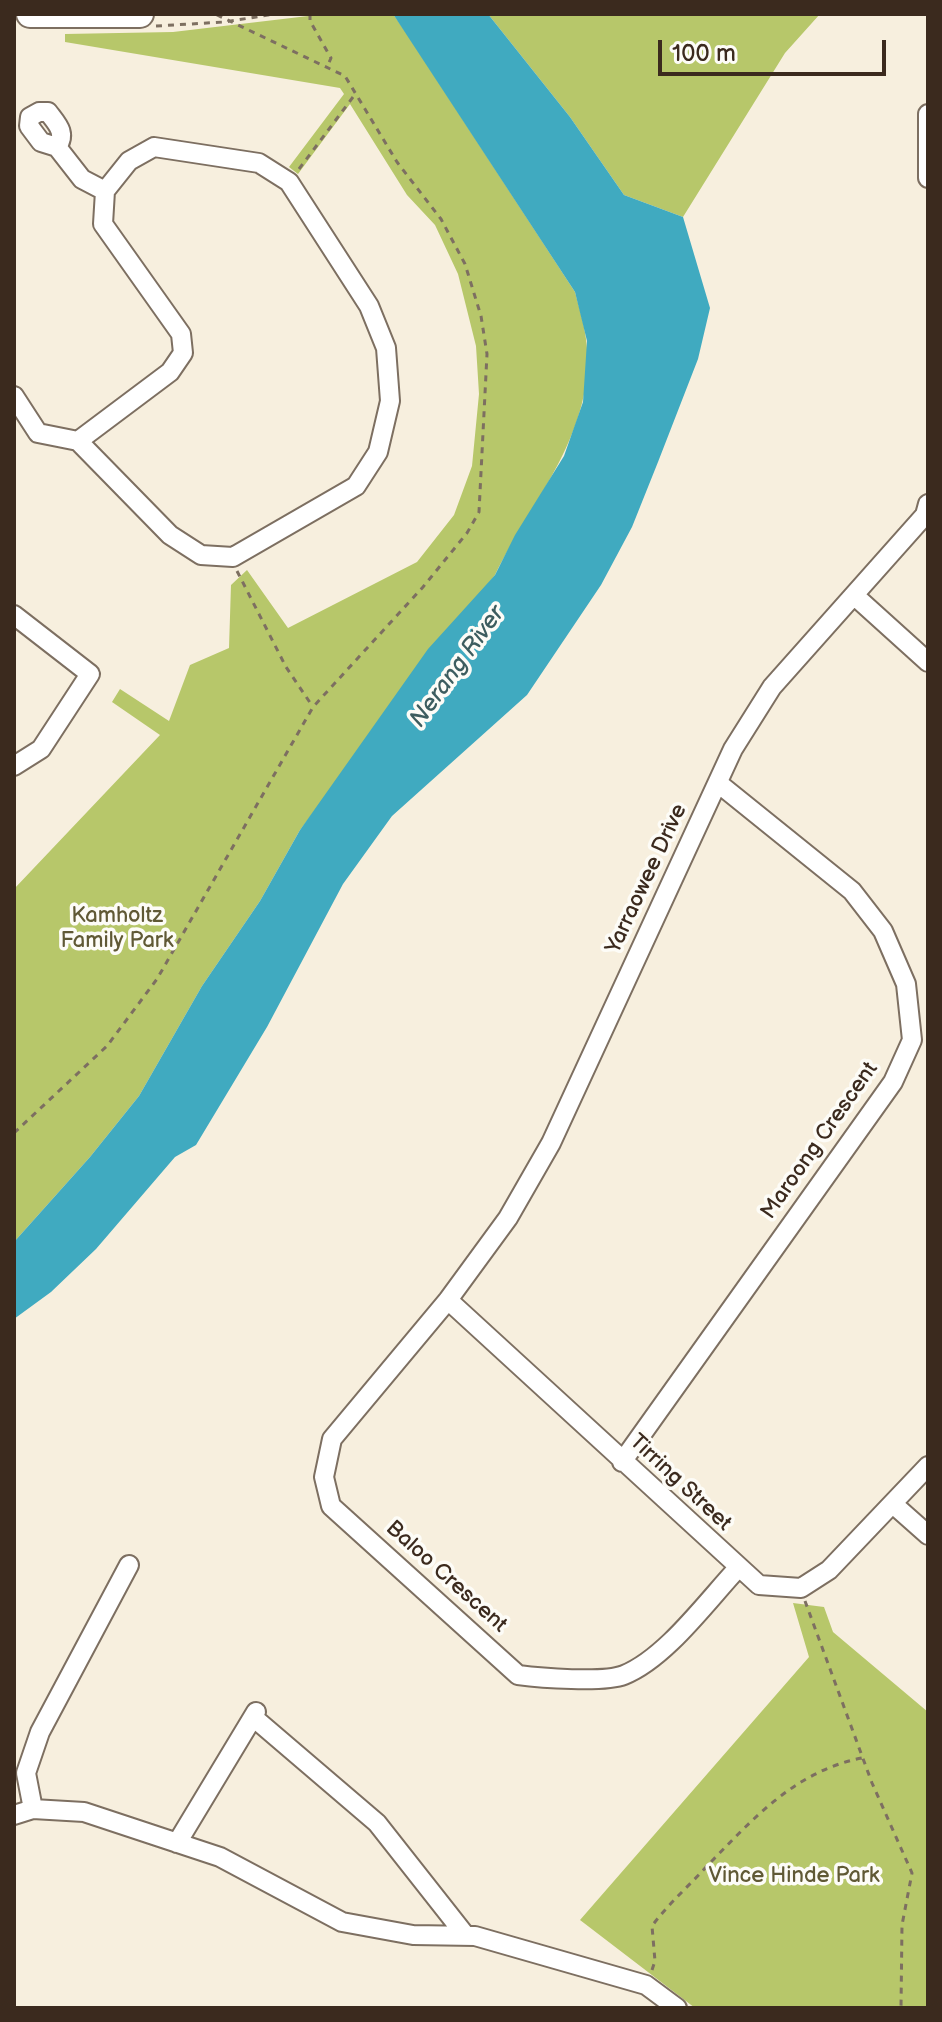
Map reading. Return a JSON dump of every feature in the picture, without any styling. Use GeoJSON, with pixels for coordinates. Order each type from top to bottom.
{"type":"FeatureCollection","features":[{"type":"Feature","properties":{"kind":"main road"},"geometry":{"type":"LineString","coordinates":[[30,14],[140,14]]}},
{"type":"Feature","properties":{"kind":"street"},"geometry":{"type":"LineString","coordinates":[[928,114],[928,178]]}},
{"type":"Feature","properties":{"kind":"street"},"geometry":{"type":"LineString","coordinates":[[57,147],[82,179],[105,191]]}},
{"type":"Feature","properties":{"kind":"street"},"geometry":{"type":"LineString","coordinates":[[14,396],[38,433],[78,441],[170,535],[201,555],[233,557],[356,486],[378,452],[390,401],[386,348],[369,306],[289,182],[259,163],[154,147],[129,161],[105,191],[103,224],[181,334],[183,353],[170,372],[78,441]]}},
{"type":"Feature","properties":{"kind":"street","name":"Yarraowee Drive"},"geometry":{"type":"LineString","coordinates":[[448,1300],[508,1218],[551,1143],[733,749],[772,687],[856,597],[925,515],[928,504]]}},
{"type":"Feature","properties":{"kind":"street"},"geometry":{"type":"LineString","coordinates":[[856,597],[928,662]]}},
{"type":"Feature","properties":{"kind":"street"},"geometry":{"type":"LineString","coordinates":[[14,615],[90,674],[41,749],[14,766]]}},
{"type":"Feature","properties":{"kind":"street","name":"Maroong Crescent"},"geometry":{"type":"LineString","coordinates":[[622,1462],[893,1082],[912,1040],[906,984],[883,931],[852,891],[718,783]]}},
{"type":"Feature","properties":{"kind":"street","name":"Tirring Street"},"geometry":{"type":"LineString","coordinates":[[448,1300],[738,1568],[759,1585],[801,1588]]}},
{"type":"Feature","properties":{"kind":"street","name":"Baloo Crescent"},"geometry":{"type":"LineString","coordinates":[[448,1300],[332,1439],[324,1477],[331,1506],[518,1675],[545,1678],[622,1676],[652,1659],[738,1568]]}},
{"type":"Feature","properties":{"kind":"street"},"geometry":{"type":"LineString","coordinates":[[801,1588],[829,1570],[928,1466]]}},
{"type":"Feature","properties":{"kind":"street"},"geometry":{"type":"LineString","coordinates":[[893,1504],[928,1535]]}},
{"type":"Feature","properties":{"kind":"street"},"geometry":{"type":"LineString","coordinates":[[33,1809],[26,1773],[40,1732],[129,1565]]}},
{"type":"Feature","properties":{"kind":"street"},"geometry":{"type":"LineString","coordinates":[[177,1843],[255,1715],[377,1823],[466,1936]]}},
{"type":"Feature","properties":{"kind":"street"},"geometry":{"type":"LineString","coordinates":[[14,1815],[33,1809],[84,1812],[220,1857],[342,1922],[413,1935],[466,1936],[646,1985],[677,2008]]}},
{"type":"Feature","properties":{"kind":"street"},"geometry":{"type":"LineString","coordinates":[[646,1985],[665,2008]]}},
{"type":"Feature","properties":{"kind":"path"},"geometry":{"type":"LineString","coordinates":[[14,1133],[107,1046],[157,979],[313,707],[467,533],[479,512],[487,354],[481,316],[465,264],[441,219],[397,162],[345,76],[215,14]]}},
{"type":"Feature","properties":{"kind":"path"},"geometry":{"type":"LineString","coordinates":[[239,20],[275,14]]}},
{"type":"Feature","properties":{"kind":"path"},"geometry":{"type":"LineString","coordinates":[[310,14],[310,21],[331,58],[327,67]]}},
{"type":"Feature","properties":{"kind":"path"},"geometry":{"type":"LineString","coordinates":[[289,182],[356,93]]}},
{"type":"Feature","properties":{"kind":"path"},"geometry":{"type":"LineString","coordinates":[[233,557],[238,575],[286,667],[313,707]]}},
{"type":"Feature","properties":{"kind":"path"},"geometry":{"type":"LineString","coordinates":[[801,1588],[863,1758],[912,1873],[902,1925],[901,2008]]}},
{"type":"Feature","properties":{"kind":"path"},"geometry":{"type":"LineString","coordinates":[[646,1985],[655,1961],[652,1926],[660,1915],[766,1806],[789,1788],[834,1763],[863,1758]]}},
{"type":"Feature","properties":{"kind":"green space","name":"Kamholtz Family Park"},"geometry":{"type":"Polygon","coordinates":[[[325,14],[393,14],[407,34],[575,292],[586,339],[587,372],[582,403],[559,463],[495,575],[300,830],[260,901],[202,986],[139,1096],[90,1157],[14,1242],[14,889],[160,735],[112,702],[120,689],[169,721],[190,665],[229,648],[231,585],[247,570],[288,628],[417,562],[454,515],[472,466],[479,394],[476,346],[458,274],[435,225],[407,195],[350,104],[298,174],[289,167],[344,94],[340,88],[65,42],[65,34],[173,32],[325,14]]]}},
{"type":"Feature","properties":{"kind":"green space"},"geometry":{"type":"Polygon","coordinates":[[[488,14],[820,14],[785,53],[683,217],[624,195],[570,117],[488,14]]]}},
{"type":"Feature","properties":{"kind":"green space","name":"Vince Hinde Park"},"geometry":{"type":"Polygon","coordinates":[[[793,1603],[824,1607],[833,1632],[928,1712],[928,2008],[695,2008],[580,1920],[809,1657],[793,1603]]]}},
{"type":"Feature","properties":{"kind":"water","name":"Nerang River"},"geometry":{"type":"Polygon","coordinates":[[[393,14],[488,14],[570,117],[624,195],[683,217],[710,308],[698,359],[632,527],[601,585],[527,695],[392,816],[343,884],[267,1027],[196,1145],[175,1157],[96,1249],[51,1292],[14,1319],[14,1242],[90,1157],[139,1096],[202,986],[260,901],[300,830],[428,649],[495,575],[515,535],[564,456],[583,402],[587,341],[575,292],[393,14]]]}}]}
